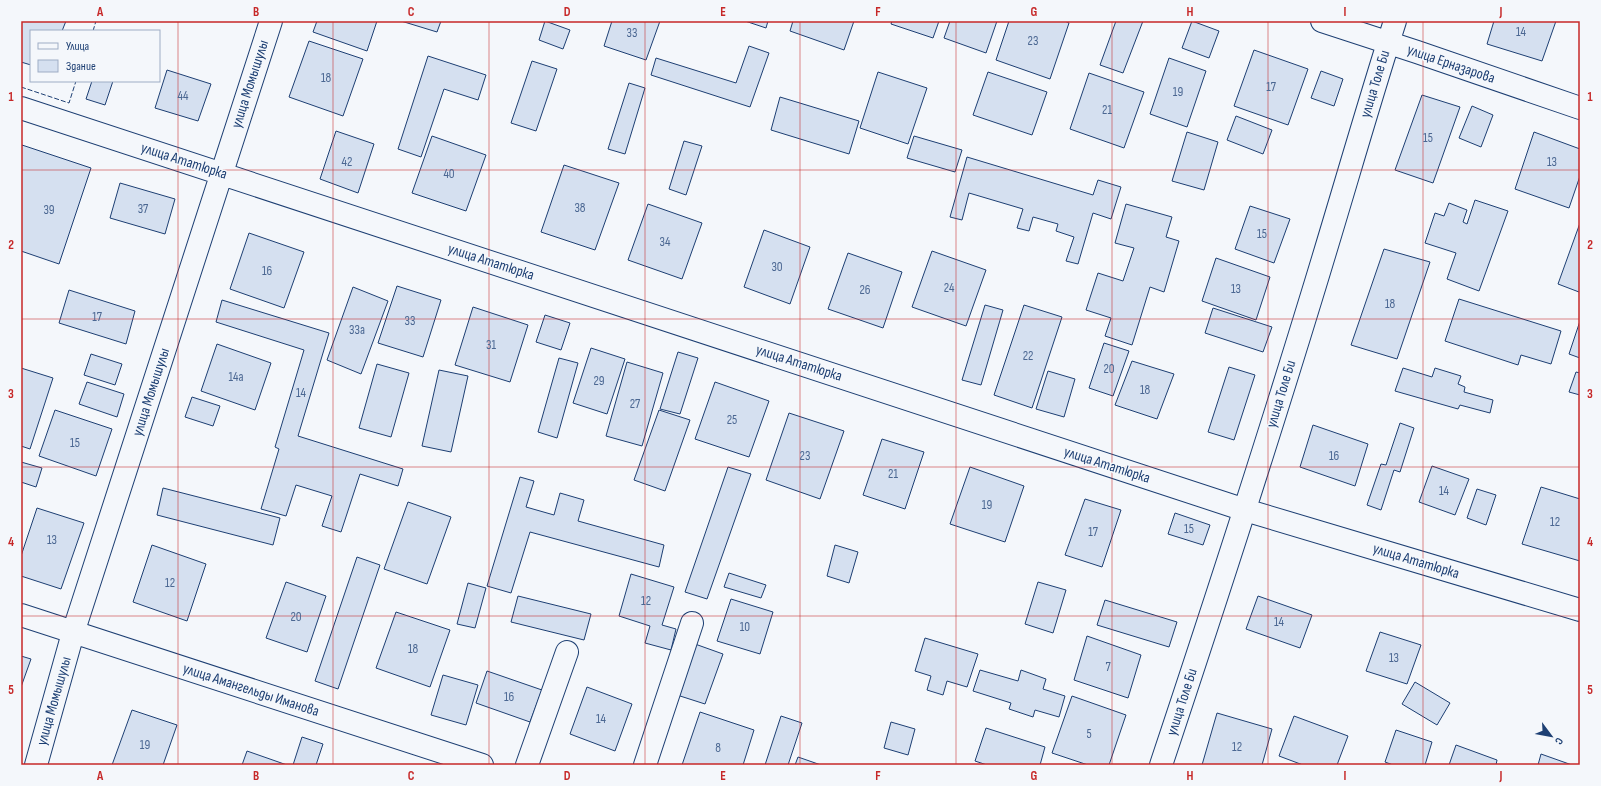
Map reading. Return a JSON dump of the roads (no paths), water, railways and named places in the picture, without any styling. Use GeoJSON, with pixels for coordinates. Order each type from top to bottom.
{"type":"FeatureCollection","features":[{"type":"Feature","properties":{"kind":"street","name":"улица Момышулы"},"geometry":{"type":"LineString","coordinates":[[36,765],[73,633],[220,173],[271,21]]}},
{"type":"Feature","properties":{"kind":"street","name":"улица Ерназарова"},"geometry":{"type":"LineString","coordinates":[[1322,21],[1580,108]]}},
{"type":"Feature","properties":{"kind":"street","name":"улица Толе Би"},"geometry":{"type":"LineString","coordinates":[[1161,765],[1245,510],[1313,293],[1395,21]]}},
{"type":"Feature","properties":{"kind":"street","name":"улица Ататюрка"},"geometry":{"type":"LineString","coordinates":[[21,108],[1245,510],[1580,610]]}},
{"type":"Feature","properties":{"kind":"street","name":"улица Амангельды Иманова"},"geometry":{"type":"LineString","coordinates":[[21,615],[482,765]]}},
{"type":"Feature","properties":{"kind":"street"},"geometry":{"type":"LineString","coordinates":[[645,765],[692,623]]}},
{"type":"Feature","properties":{"kind":"street"},"geometry":{"type":"LineString","coordinates":[[527,765],[567,652]]}}]}
